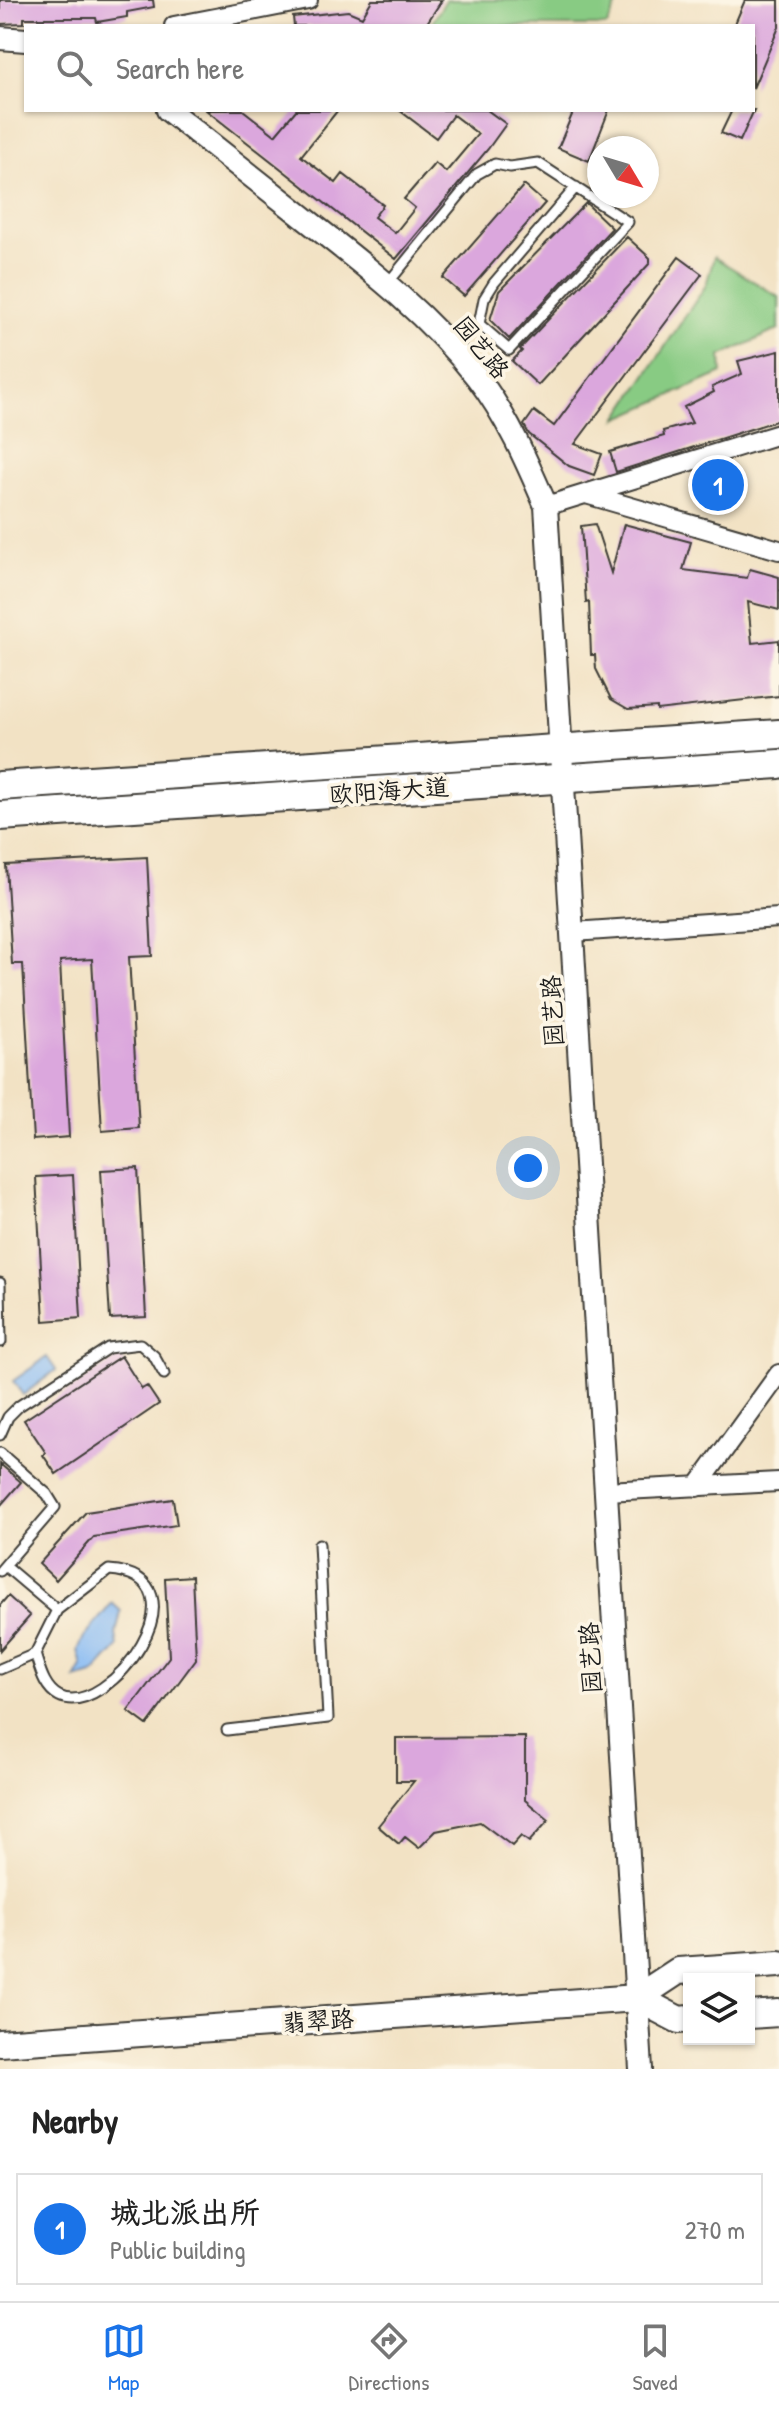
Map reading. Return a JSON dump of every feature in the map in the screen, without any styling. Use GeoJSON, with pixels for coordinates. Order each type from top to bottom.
{"type":"FeatureCollection","features":[{"type":"Feature","properties":{"kind":"main road","name":"欧阳海大道"},"geometry":{"type":"LineString","coordinates":[[0,786],[779,734]]}},
{"type":"Feature","properties":{"kind":"main road","name":"欧阳海大道"},"geometry":{"type":"LineString","coordinates":[[0,816],[779,764]]}},
{"type":"Feature","properties":{"kind":"main road","name":"翡翠路"},"geometry":{"type":"LineString","coordinates":[[0,2043],[637,1998],[678,1971],[779,1964]]}},
{"type":"Feature","properties":{"kind":"main road"},"geometry":{"type":"LineString","coordinates":[[637,1998],[683,2020]]}},
{"type":"Feature","properties":{"kind":"main road"},"geometry":{"type":"LineString","coordinates":[[755,2015],[779,2013]]}},
{"type":"Feature","properties":{"kind":"street"},"geometry":{"type":"LineString","coordinates":[[184,24],[308,0]]}},
{"type":"Feature","properties":{"kind":"street"},"geometry":{"type":"LineString","coordinates":[[0,38],[24,40]]}},
{"type":"Feature","properties":{"kind":"street","name":"园艺路"},"geometry":{"type":"LineString","coordinates":[[171,112],[388,283],[450,344],[478,379],[526,460],[546,506],[641,2069]]}},
{"type":"Feature","properties":{"kind":"street"},"geometry":{"type":"LineString","coordinates":[[546,506],[779,434]]}},
{"type":"Feature","properties":{"kind":"street"},"geometry":{"type":"LineString","coordinates":[[586,494],[779,550]]}},
{"type":"Feature","properties":{"kind":"street"},"geometry":{"type":"LineString","coordinates":[[573,932],[779,918]]}},
{"type":"Feature","properties":{"kind":"street"},"geometry":{"type":"LineString","coordinates":[[697,1487],[779,1374]]}},
{"type":"Feature","properties":{"kind":"street"},"geometry":{"type":"LineString","coordinates":[[606,1491],[779,1482]]}},
{"type":"Feature","properties":{"kind":"lane"},"geometry":{"type":"LineString","coordinates":[[388,283],[477,174],[495,164],[510,167],[538,163],[576,187],[628,222],[509,350],[479,324],[484,299],[494,283],[576,187]]}},
{"type":"Feature","properties":{"kind":"lane"},"geometry":{"type":"LineString","coordinates":[[0,1283],[1,1342]]}},
{"type":"Feature","properties":{"kind":"lane"},"geometry":{"type":"LineString","coordinates":[[0,1435],[8,1417],[19,1406],[108,1348],[140,1344],[154,1356],[164,1374]]}},
{"type":"Feature","properties":{"kind":"lane"},"geometry":{"type":"LineString","coordinates":[[0,1453],[47,1494],[55,1507],[2,1568],[57,1610]]}},
{"type":"Feature","properties":{"kind":"lane"},"geometry":{"type":"LineString","coordinates":[[227,1730],[328,1718],[319,1544]]}},
{"type":"Feature","properties":{"kind":"lane"},"geometry":{"type":"LineString","coordinates":[[0,1669],[35,1654],[57,1610],[109,1570],[130,1571],[146,1584],[155,1611],[151,1630],[130,1663],[105,1687],[77,1700],[59,1696],[45,1683],[35,1654]]}},
{"type":"Feature","properties":{"kind":"green space"},"geometry":{"type":"Polygon","coordinates":[[[446,0],[619,0],[608,24],[431,24],[446,0]]]}},
{"type":"Feature","properties":{"kind":"green space"},"geometry":{"type":"Polygon","coordinates":[[[714,257],[779,297],[779,329],[721,356],[722,373],[617,419],[706,285],[714,257]]]}},
{"type":"Feature","properties":{"kind":"water"},"geometry":{"type":"Polygon","coordinates":[[[47,1357],[56,1370],[23,1395],[13,1381],[47,1357]]]}},
{"type":"Feature","properties":{"kind":"water"},"geometry":{"type":"Polygon","coordinates":[[[112,1603],[121,1611],[116,1634],[118,1647],[93,1674],[75,1679],[82,1666],[78,1650],[84,1637],[112,1603]]]}},
{"type":"Feature","properties":{"kind":"building"},"geometry":{"type":"Polygon","coordinates":[[[0,0],[153,0],[154,7],[127,12],[127,17],[97,22],[96,18],[24,18],[24,23],[0,24],[0,0]]]}},
{"type":"Feature","properties":{"kind":"building"},"geometry":{"type":"Polygon","coordinates":[[[372,0],[442,0],[426,24],[294,24],[293,17],[348,11],[362,17],[372,0]]]}},
{"type":"Feature","properties":{"kind":"building"},"geometry":{"type":"Polygon","coordinates":[[[745,0],[779,0],[779,27],[755,83],[755,24],[735,24],[745,0]]]}},
{"type":"Feature","properties":{"kind":"building"},"geometry":{"type":"Polygon","coordinates":[[[209,112],[246,112],[275,135],[294,112],[336,112],[301,156],[336,183],[343,174],[383,205],[374,217],[395,233],[415,208],[404,199],[435,163],[446,172],[478,134],[453,115],[436,138],[402,112],[490,112],[506,124],[396,259],[209,112]]]}},
{"type":"Feature","properties":{"kind":"building"},"geometry":{"type":"Polygon","coordinates":[[[573,112],[608,112],[599,136],[587,136],[587,160],[558,148],[573,112]]]}},
{"type":"Feature","properties":{"kind":"building"},"geometry":{"type":"Polygon","coordinates":[[[731,112],[753,112],[740,141],[721,133],[731,112]]]}},
{"type":"Feature","properties":{"kind":"building"},"geometry":{"type":"Polygon","coordinates":[[[524,185],[545,203],[464,296],[443,278],[524,185]]]}},
{"type":"Feature","properties":{"kind":"building"},"geometry":{"type":"Polygon","coordinates":[[[586,203],[587,208],[591,208],[612,228],[509,339],[490,320],[499,291],[586,203]]]}},
{"type":"Feature","properties":{"kind":"building"},"geometry":{"type":"Polygon","coordinates":[[[627,237],[650,258],[650,263],[538,385],[512,361],[627,237]]]}},
{"type":"Feature","properties":{"kind":"building"},"geometry":{"type":"Polygon","coordinates":[[[679,257],[702,274],[575,444],[602,454],[594,475],[569,466],[529,434],[524,425],[534,411],[554,426],[679,257]]]}},
{"type":"Feature","properties":{"kind":"building"},"geometry":{"type":"Polygon","coordinates":[[[779,351],[779,420],[616,472],[610,452],[664,436],[663,431],[692,423],[684,407],[714,392],[712,387],[742,374],[738,361],[779,351]]]}},
{"type":"Feature","properties":{"kind":"building"},"geometry":{"type":"Polygon","coordinates":[[[595,524],[611,573],[624,524],[691,542],[683,570],[747,578],[750,569],[779,577],[779,610],[748,602],[752,643],[779,640],[779,696],[657,710],[657,707],[628,709],[611,699],[596,669],[595,655],[591,655],[589,602],[586,603],[581,526],[595,524]]]}},
{"type":"Feature","properties":{"kind":"building"},"geometry":{"type":"Polygon","coordinates":[[[147,857],[152,956],[129,957],[139,1128],[102,1131],[92,959],[60,961],[69,1137],[33,1140],[23,964],[12,964],[6,865],[147,857]]]}},
{"type":"Feature","properties":{"kind":"building"},"geometry":{"type":"Polygon","coordinates":[[[138,1168],[146,1317],[110,1319],[101,1170],[138,1168]]]}},
{"type":"Feature","properties":{"kind":"building"},"geometry":{"type":"Polygon","coordinates":[[[73,1175],[81,1318],[44,1321],[36,1177],[73,1175]]]}},
{"type":"Feature","properties":{"kind":"building"},"geometry":{"type":"Polygon","coordinates":[[[121,1356],[142,1389],[147,1386],[159,1404],[56,1474],[24,1420],[121,1356]]]}},
{"type":"Feature","properties":{"kind":"building"},"geometry":{"type":"Polygon","coordinates":[[[0,1464],[21,1482],[0,1506],[0,1464]]]}},
{"type":"Feature","properties":{"kind":"building"},"geometry":{"type":"Polygon","coordinates":[[[173,1499],[177,1525],[94,1537],[56,1580],[39,1564],[86,1512],[173,1499]]]}},
{"type":"Feature","properties":{"kind":"building"},"geometry":{"type":"Polygon","coordinates":[[[192,1576],[196,1659],[147,1725],[128,1711],[169,1657],[165,1578],[192,1576]]]}},
{"type":"Feature","properties":{"kind":"building"},"geometry":{"type":"Polygon","coordinates":[[[8,1596],[30,1616],[0,1650],[0,1605],[8,1596]]]}},
{"type":"Feature","properties":{"kind":"building"},"geometry":{"type":"Polygon","coordinates":[[[525,1737],[525,1800],[549,1820],[529,1842],[521,1836],[512,1846],[480,1822],[436,1831],[419,1848],[405,1837],[399,1844],[378,1826],[414,1781],[396,1781],[396,1738],[525,1737]]]}},
{"type":"Feature","properties":{"kind":"place","name":"城北派出所"},"geometry":{"type":"Point","coordinates":[718,485]}}]}
